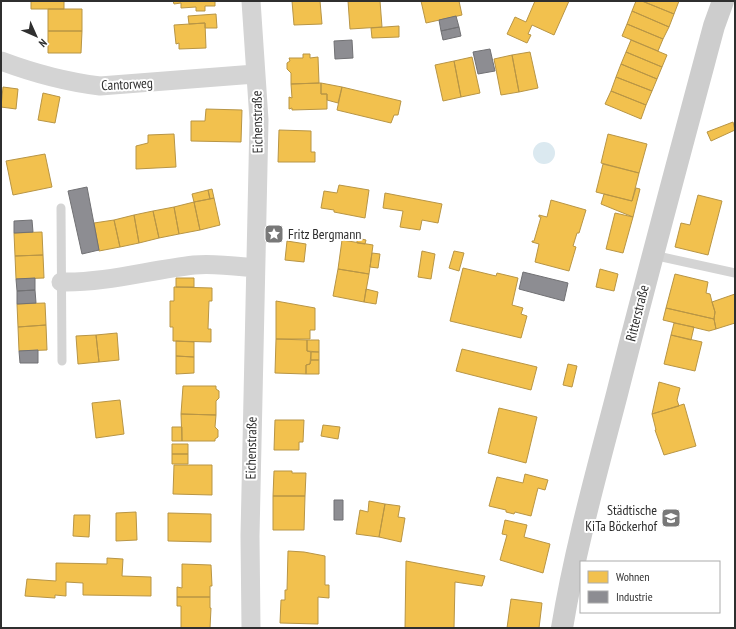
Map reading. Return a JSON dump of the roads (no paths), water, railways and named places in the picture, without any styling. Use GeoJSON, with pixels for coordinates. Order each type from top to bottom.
{"type":"FeatureCollection","features":[{"type":"Feature","properties":{"kind":"main road","name":"Ritterstraße"},"geometry":{"type":"LineString","coordinates":[[562,628],[566,601],[590,496],[652,254],[714,26],[723,1]]}},
{"type":"Feature","properties":{"kind":"street","name":"Eichenstraße"},"geometry":{"type":"LineString","coordinates":[[251,1],[259,120],[250,536],[251,628]]}},
{"type":"Feature","properties":{"kind":"street","name":"Cantorweg"},"geometry":{"type":"LineString","coordinates":[[1,62],[51,78],[100,86],[256,74]]}},
{"type":"Feature","properties":{"kind":"street"},"geometry":{"type":"LineString","coordinates":[[61,282],[105,280],[196,265],[255,268]]}},
{"type":"Feature","properties":{"kind":"lane"},"geometry":{"type":"LineString","coordinates":[[61,208],[62,361]]}},
{"type":"Feature","properties":{"kind":"lane"},"geometry":{"type":"LineString","coordinates":[[652,254],[735,273]]}},
{"type":"Feature","properties":{"kind":"place","name":"Fritz Bergmann"},"geometry":{"type":"Point","coordinates":[274,234]}},
{"type":"Feature","properties":{"kind":"place","name":"Städtische KiTa Böckerhof"},"geometry":{"type":"Point","coordinates":[671,518]}}]}
